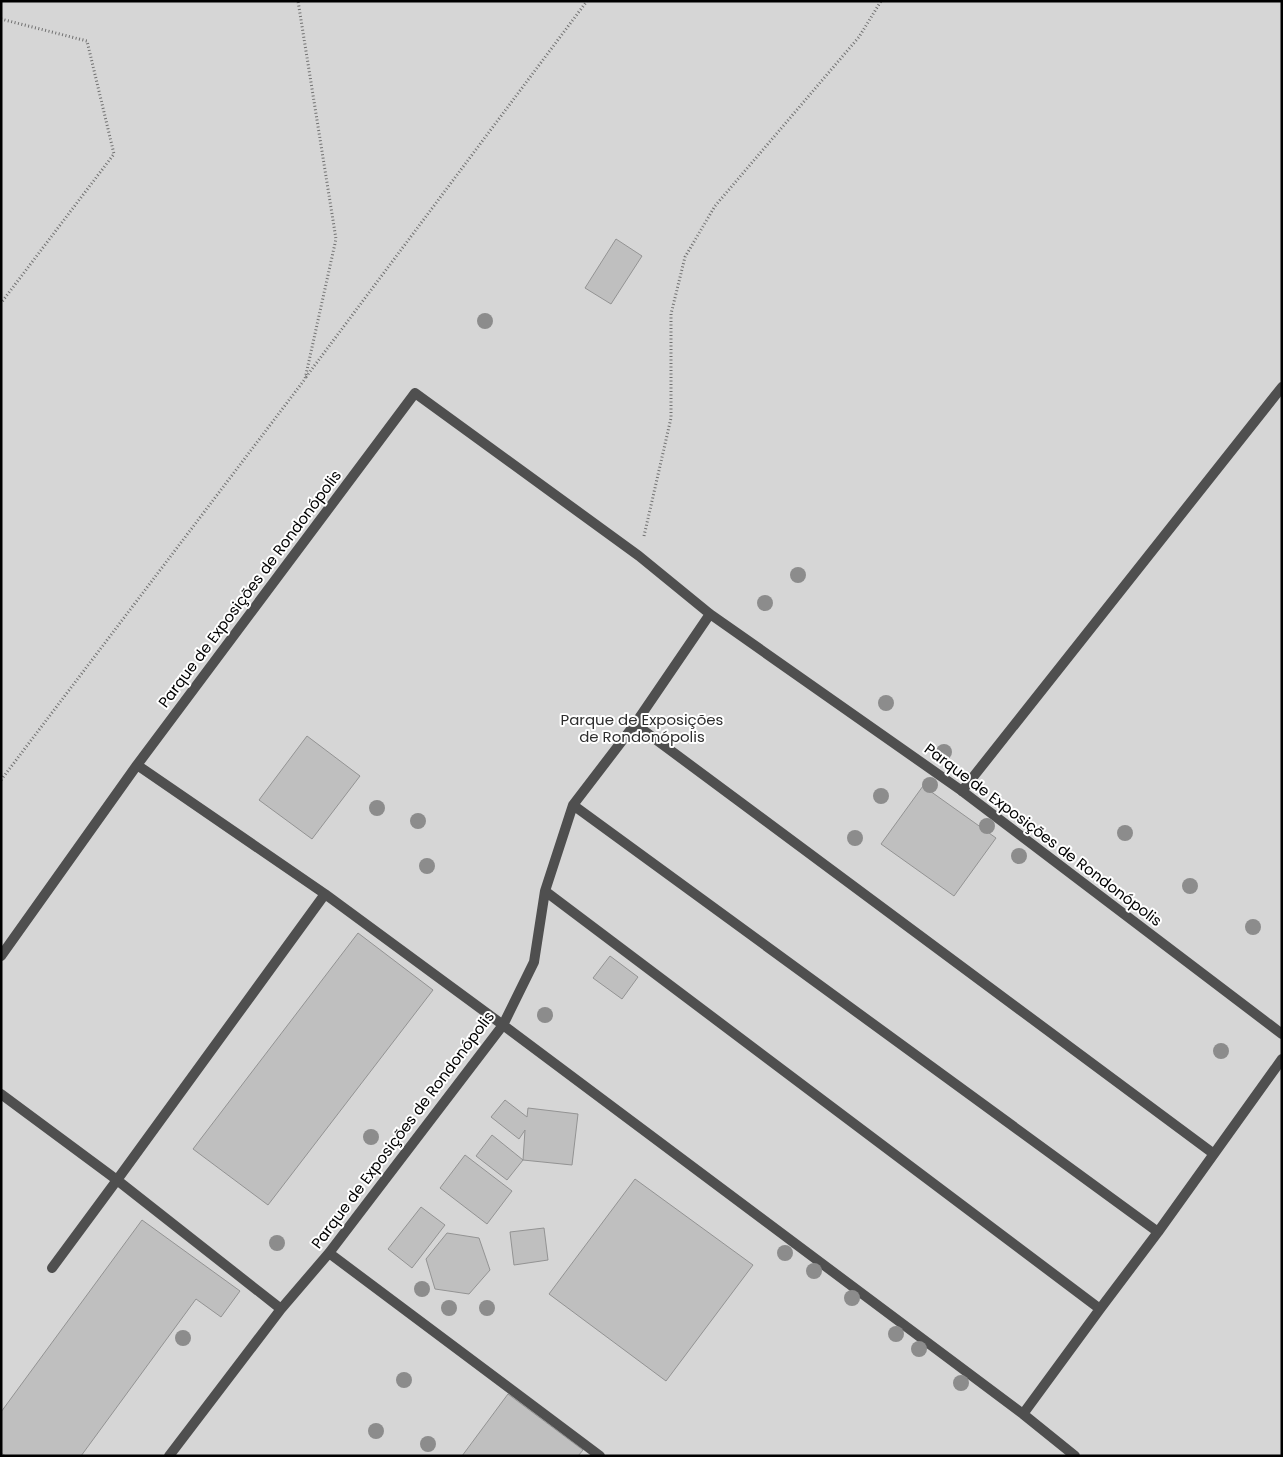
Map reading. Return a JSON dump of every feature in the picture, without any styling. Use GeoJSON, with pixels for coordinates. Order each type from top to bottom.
{"type":"FeatureCollection","features":[{"type":"Feature","properties":{"kind":"street"},"geometry":{"type":"LineString","coordinates":[[962,791],[1282,387]]}},
{"type":"Feature","properties":{"kind":"street","name":"Parque de Exposições de Rondonópolis"},"geometry":{"type":"LineString","coordinates":[[1,956],[138,765],[415,393],[639,556],[710,614],[962,791],[1282,1034]]}},
{"type":"Feature","properties":{"kind":"street","name":"Parque de Exposições de Rondonópolis"},"geometry":{"type":"LineString","coordinates":[[169,1456],[280,1309],[329,1253],[504,1025],[534,962],[545,890],[573,805],[635,724],[710,614]]}},
{"type":"Feature","properties":{"kind":"street"},"geometry":{"type":"LineString","coordinates":[[635,724],[1214,1154]]}},
{"type":"Feature","properties":{"kind":"street"},"geometry":{"type":"LineString","coordinates":[[138,765],[324,894],[504,1025],[1024,1414],[1075,1456]]}},
{"type":"Feature","properties":{"kind":"street"},"geometry":{"type":"LineString","coordinates":[[573,805],[1158,1232]]}},
{"type":"Feature","properties":{"kind":"street"},"geometry":{"type":"LineString","coordinates":[[545,890],[1100,1309]]}},
{"type":"Feature","properties":{"kind":"street"},"geometry":{"type":"LineString","coordinates":[[52,1268],[324,894]]}},
{"type":"Feature","properties":{"kind":"street"},"geometry":{"type":"LineString","coordinates":[[1024,1414],[1282,1059]]}},
{"type":"Feature","properties":{"kind":"street"},"geometry":{"type":"LineString","coordinates":[[1,1094],[117,1180],[280,1309]]}},
{"type":"Feature","properties":{"kind":"street"},"geometry":{"type":"LineString","coordinates":[[329,1253],[600,1456]]}},
{"type":"Feature","properties":{"kind":"path"},"geometry":{"type":"LineString","coordinates":[[298,1],[336,239],[305,379]]}},
{"type":"Feature","properties":{"kind":"path"},"geometry":{"type":"LineString","coordinates":[[1,780],[305,379],[587,1]]}},
{"type":"Feature","properties":{"kind":"path"},"geometry":{"type":"LineString","coordinates":[[639,556],[671,418],[671,314],[685,257],[715,206],[859,37],[880,1]]}},
{"type":"Feature","properties":{"kind":"path"},"geometry":{"type":"LineString","coordinates":[[1,19],[87,41],[114,154],[1,303]]}},
{"type":"Feature","properties":{"kind":"green space","name":"Parque de Exposições de Rondonópolis"},"geometry":{"type":"Polygon","coordinates":[[[1,1],[1282,1],[1282,1456],[1,1456],[1,1]]]}},
{"type":"Feature","properties":{"kind":"building"},"geometry":{"type":"Polygon","coordinates":[[[616,239],[642,256],[611,304],[585,288],[616,239]]]}},
{"type":"Feature","properties":{"kind":"building"},"geometry":{"type":"Polygon","coordinates":[[[307,736],[360,776],[312,839],[259,800],[307,736]]]}},
{"type":"Feature","properties":{"kind":"building"},"geometry":{"type":"Polygon","coordinates":[[[923,786],[996,838],[954,896],[881,844],[923,786]]]}},
{"type":"Feature","properties":{"kind":"building"},"geometry":{"type":"Polygon","coordinates":[[[358,933],[433,990],[268,1205],[193,1149],[358,933]]]}},
{"type":"Feature","properties":{"kind":"building"},"geometry":{"type":"Polygon","coordinates":[[[610,956],[638,977],[622,999],[593,978],[610,956]]]}},
{"type":"Feature","properties":{"kind":"building"},"geometry":{"type":"Polygon","coordinates":[[[505,1100],[527,1117],[528,1108],[578,1114],[572,1165],[523,1160],[525,1130],[519,1139],[491,1117],[505,1100]]]}},
{"type":"Feature","properties":{"kind":"building"},"geometry":{"type":"Polygon","coordinates":[[[492,1135],[523,1160],[507,1180],[476,1156],[492,1135]]]}},
{"type":"Feature","properties":{"kind":"building"},"geometry":{"type":"Polygon","coordinates":[[[465,1155],[512,1191],[487,1224],[440,1188],[465,1155]]]}},
{"type":"Feature","properties":{"kind":"building"},"geometry":{"type":"Polygon","coordinates":[[[635,1179],[753,1265],[666,1381],[549,1294],[635,1179]]]}},
{"type":"Feature","properties":{"kind":"building"},"geometry":{"type":"Polygon","coordinates":[[[421,1207],[445,1225],[412,1268],[388,1249],[421,1207]]]}},
{"type":"Feature","properties":{"kind":"building"},"geometry":{"type":"Polygon","coordinates":[[[142,1220],[240,1291],[221,1317],[196,1299],[81,1456],[6,1456],[1,1453],[1,1412],[142,1220]]]}},
{"type":"Feature","properties":{"kind":"building"},"geometry":{"type":"Polygon","coordinates":[[[544,1228],[548,1260],[514,1265],[510,1232],[544,1228]]]}},
{"type":"Feature","properties":{"kind":"building"},"geometry":{"type":"Polygon","coordinates":[[[447,1233],[479,1238],[490,1270],[469,1294],[435,1289],[426,1259],[447,1233]]]}},
{"type":"Feature","properties":{"kind":"building"},"geometry":{"type":"Polygon","coordinates":[[[508,1394],[583,1450],[578,1456],[462,1456],[508,1394]]]}}]}
